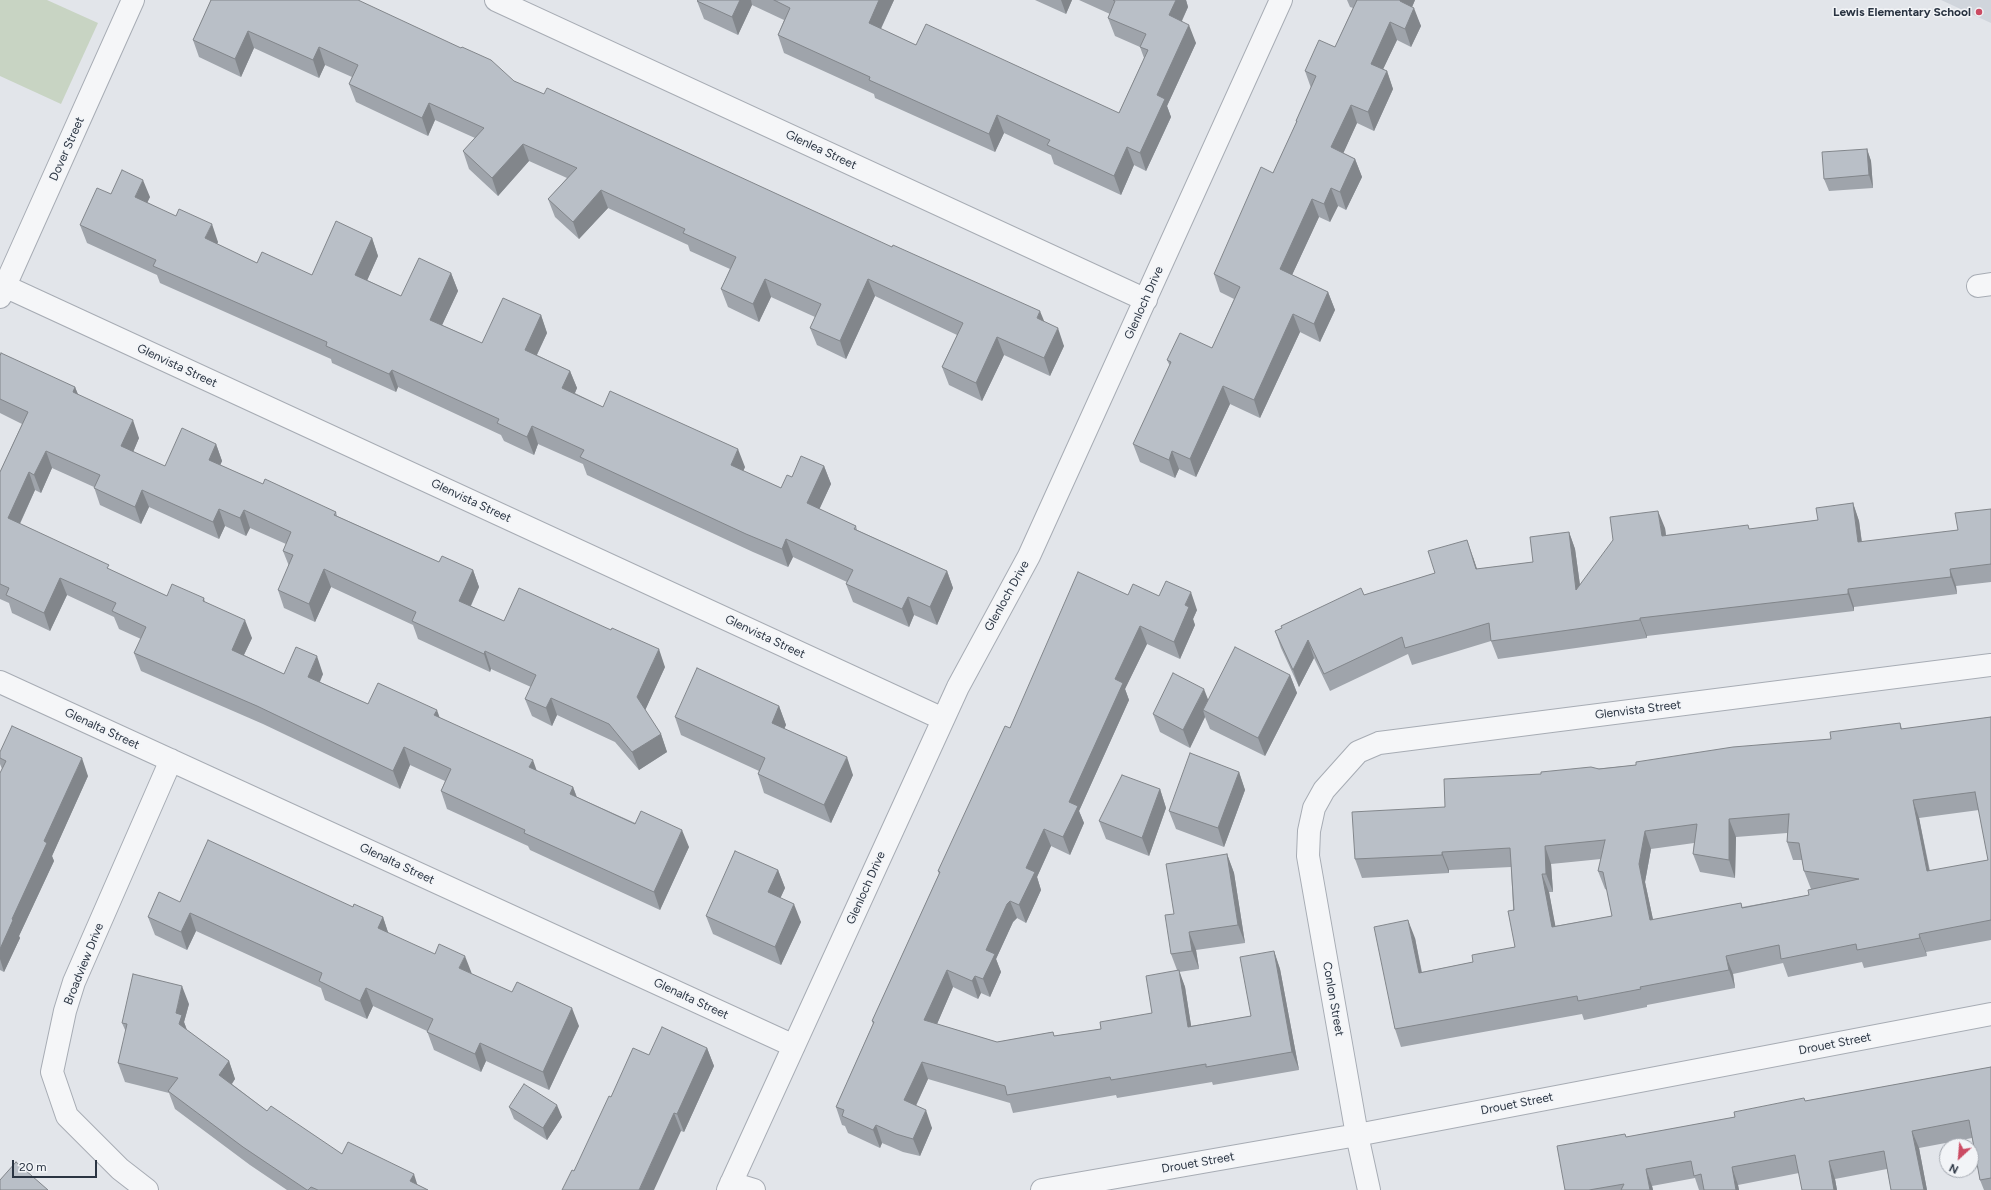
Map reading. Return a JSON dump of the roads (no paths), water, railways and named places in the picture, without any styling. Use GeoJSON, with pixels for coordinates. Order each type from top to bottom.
{"type":"FeatureCollection","features":[{"type":"Feature","properties":{"kind":"street","name":"Dover Street"},"geometry":{"type":"LineString","coordinates":[[2,289],[133,0]]}},
{"type":"Feature","properties":{"kind":"street","name":"Glenlea Street"},"geometry":{"type":"LineString","coordinates":[[496,0],[1146,300]]}},
{"type":"Feature","properties":{"kind":"street","name":"Glenloch Drive"},"geometry":{"type":"LineString","coordinates":[[730,1186],[958,687],[1030,556],[1281,0]]}},
{"type":"Feature","properties":{"kind":"street","name":"Glenvista Street"},"geometry":{"type":"LineString","coordinates":[[2,289],[943,719]]}},
{"type":"Feature","properties":{"kind":"street","name":"Glenvista Street"},"geometry":{"type":"LineString","coordinates":[[1314,808],[1324,790],[1358,752],[1379,743],[1991,665]]}},
{"type":"Feature","properties":{"kind":"street","name":"Glenalta Street"},"geometry":{"type":"LineString","coordinates":[[0,682],[794,1046]]}},
{"type":"Feature","properties":{"kind":"street","name":"Broadview Drive"},"geometry":{"type":"LineString","coordinates":[[148,1190],[120,1169],[67,1116],[52,1072],[65,1010],[74,982],[171,760]]}},
{"type":"Feature","properties":{"kind":"street","name":"Conlon Street"},"geometry":{"type":"LineString","coordinates":[[1314,808],[1309,831],[1308,856],[1357,1135],[1369,1190]]}},
{"type":"Feature","properties":{"kind":"street","name":"Drouet Street"},"geometry":{"type":"LineString","coordinates":[[1042,1190],[1357,1135],[1991,1014]]}},
{"type":"Feature","properties":{"kind":"street"},"geometry":{"type":"LineString","coordinates":[[730,1186],[754,1190]]}},
{"type":"Feature","properties":{"kind":"place","name":"Lewis Elementary School"},"geometry":{"type":"Point","coordinates":[1979,12]}}]}
